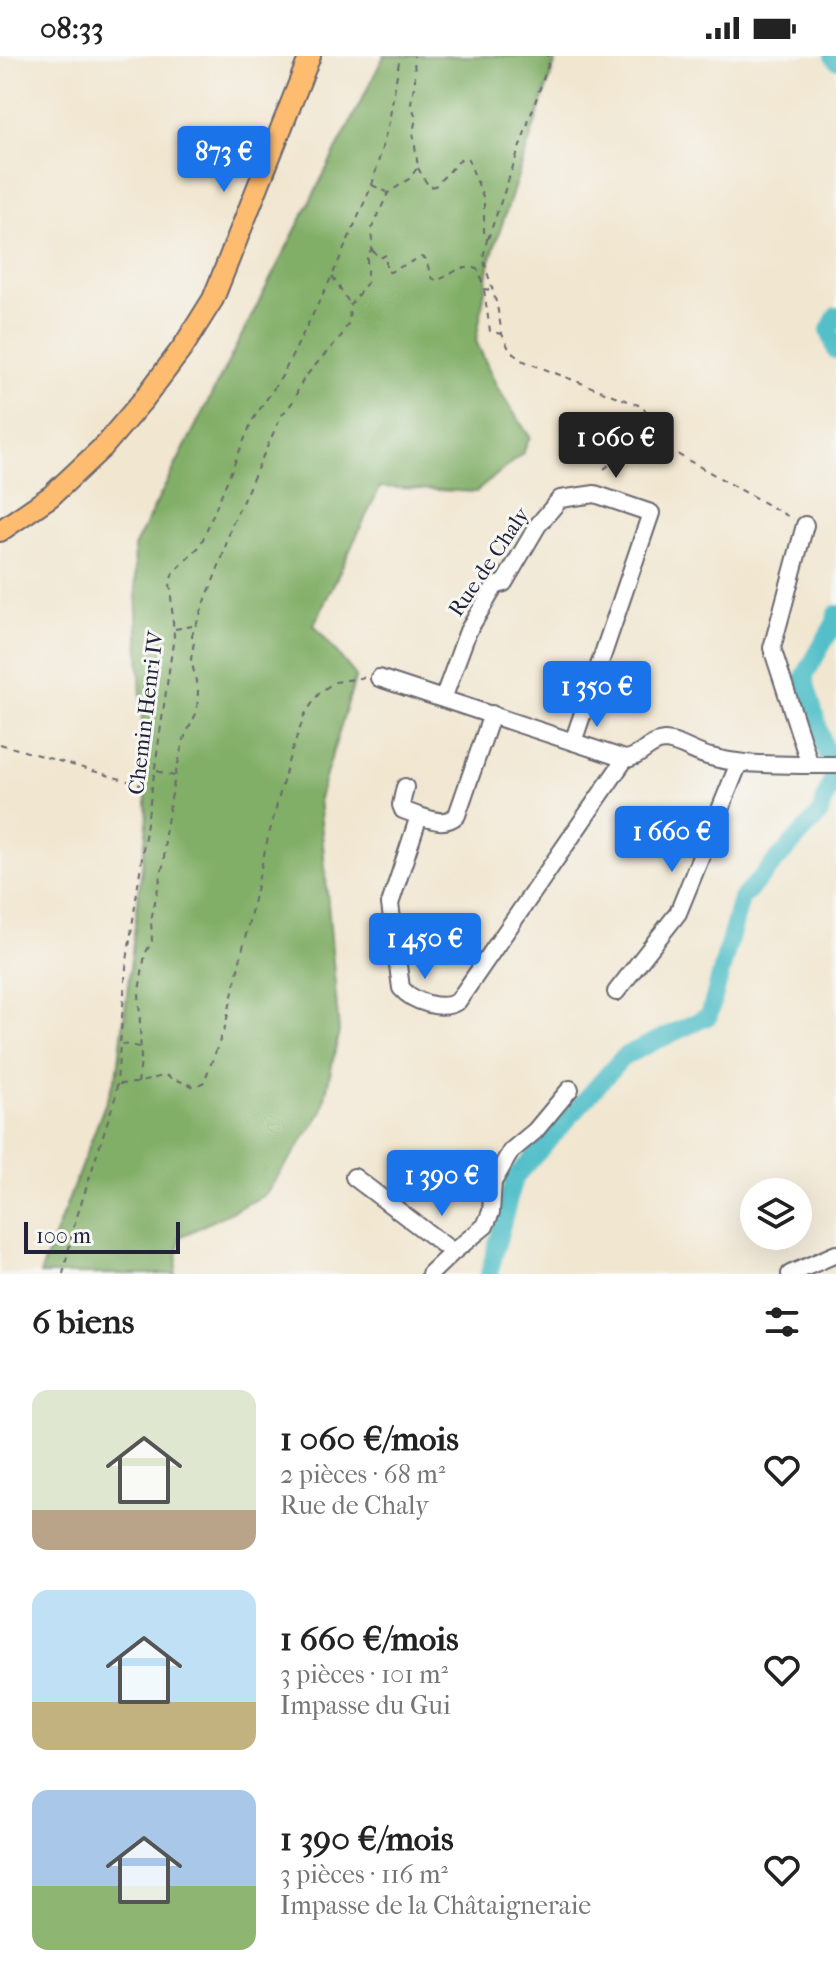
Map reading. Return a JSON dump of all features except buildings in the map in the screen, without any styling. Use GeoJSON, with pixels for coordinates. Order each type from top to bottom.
{"type":"FeatureCollection","features":[{"type":"Feature","properties":{"kind":"main road"},"geometry":{"type":"LineString","coordinates":[[183,347],[302,56]]}},
{"type":"Feature","properties":{"kind":"main road"},"geometry":{"type":"LineString","coordinates":[[0,531],[51,496],[103,447],[183,347],[213,299],[310,56]]}},
{"type":"Feature","properties":{"kind":"street","name":"Rue de Chaly"},"geometry":{"type":"LineString","coordinates":[[443,699],[468,631],[495,586],[504,583],[538,525],[560,499],[595,494],[651,513],[573,742]]}},
{"type":"Feature","properties":{"kind":"street"},"geometry":{"type":"LineString","coordinates":[[805,525],[772,648],[812,765]]}},
{"type":"Feature","properties":{"kind":"street"},"geometry":{"type":"LineString","coordinates":[[379,678],[625,759],[664,741],[710,757],[739,763],[836,765]]}},
{"type":"Feature","properties":{"kind":"street"},"geometry":{"type":"LineString","coordinates":[[405,787],[401,805],[403,810],[441,822],[457,815],[492,714]]}},
{"type":"Feature","properties":{"kind":"street"},"geometry":{"type":"LineString","coordinates":[[419,816],[390,904],[401,988],[408,996],[440,1007],[451,1006],[458,1001],[625,759]]}},
{"type":"Feature","properties":{"kind":"street"},"geometry":{"type":"LineString","coordinates":[[616,992],[678,913],[739,763]]}},
{"type":"Feature","properties":{"kind":"street"},"geometry":{"type":"LineString","coordinates":[[430,1274],[485,1226],[491,1212],[493,1182],[511,1151],[535,1131],[570,1089]]}},
{"type":"Feature","properties":{"kind":"street"},"geometry":{"type":"LineString","coordinates":[[354,1177],[453,1252]]}},
{"type":"Feature","properties":{"kind":"street"},"geometry":{"type":"LineString","coordinates":[[790,1274],[836,1254]]}},
{"type":"Feature","properties":{"kind":"path","name":"Chemin Henri IV"},"geometry":{"type":"LineString","coordinates":[[63,1274],[74,1226],[118,1084],[126,968],[174,629],[170,582],[173,573],[200,546],[252,421],[282,376],[332,276],[372,185],[389,122],[400,56]]}},
{"type":"Feature","properties":{"kind":"path"},"geometry":{"type":"LineString","coordinates":[[414,56],[415,81],[411,103],[416,118],[413,132],[418,167],[429,187],[435,186],[462,158],[468,159],[484,199],[484,232],[487,240]]}},
{"type":"Feature","properties":{"kind":"path"},"geometry":{"type":"LineString","coordinates":[[548,56],[548,65],[483,258],[502,334],[510,351],[521,360],[641,406],[652,418],[661,445],[805,525]]}},
{"type":"Feature","properties":{"kind":"path"},"geometry":{"type":"LineString","coordinates":[[138,1083],[141,1061],[139,991],[145,954],[152,941],[151,920],[164,861],[165,834],[175,776],[185,736],[197,712],[198,690],[191,659],[194,626],[222,558],[231,527],[281,416],[292,403],[304,378],[342,335],[349,322],[350,305],[367,283],[367,256],[372,249],[371,230],[388,193],[409,179],[418,167]]}},
{"type":"Feature","properties":{"kind":"path"},"geometry":{"type":"LineString","coordinates":[[372,185],[388,193]]}},
{"type":"Feature","properties":{"kind":"path"},"geometry":{"type":"LineString","coordinates":[[372,249],[380,258],[386,255],[386,271],[390,272],[421,257],[426,259],[431,277],[437,281],[461,268],[475,268],[479,271],[484,289],[490,331],[502,334]]}},
{"type":"Feature","properties":{"kind":"path"},"geometry":{"type":"LineString","coordinates":[[332,276],[350,305]]}},
{"type":"Feature","properties":{"kind":"path"},"geometry":{"type":"LineString","coordinates":[[484,289],[493,290]]}},
{"type":"Feature","properties":{"kind":"path"},"geometry":{"type":"LineString","coordinates":[[604,469],[636,437],[656,428]]}},
{"type":"Feature","properties":{"kind":"path"},"geometry":{"type":"LineString","coordinates":[[174,629],[194,626]]}},
{"type":"Feature","properties":{"kind":"path"},"geometry":{"type":"LineString","coordinates":[[118,1084],[138,1083],[165,1075],[194,1087],[204,1082],[225,1027],[266,846],[289,759],[305,714],[320,692],[335,682],[379,678]]}},
{"type":"Feature","properties":{"kind":"path"},"geometry":{"type":"LineString","coordinates":[[0,744],[153,788]]}},
{"type":"Feature","properties":{"kind":"path"},"geometry":{"type":"LineString","coordinates":[[155,771],[175,776]]}},
{"type":"Feature","properties":{"kind":"path"},"geometry":{"type":"LineString","coordinates":[[120,1044],[140,1047]]}},
{"type":"Feature","properties":{"kind":"green space"},"geometry":{"type":"Polygon","coordinates":[[[384,56],[555,56],[490,261],[476,341],[497,387],[530,437],[523,453],[476,492],[380,487],[314,625],[356,676],[319,798],[339,1032],[322,1112],[265,1195],[180,1237],[175,1274],[40,1274],[118,1070],[147,824],[134,547],[384,56]]]}},
{"type":"Feature","properties":{"kind":"waterway"},"geometry":{"type":"LineString","coordinates":[[833,56],[836,60]]}},
{"type":"Feature","properties":{"kind":"waterway"},"geometry":{"type":"LineString","coordinates":[[836,316],[829,330],[836,351]]}},
{"type":"Feature","properties":{"kind":"waterway"},"geometry":{"type":"LineString","coordinates":[[489,1274],[514,1179],[624,1056],[709,1016],[741,899],[819,815],[833,777],[804,677],[835,622],[836,614]]}}]}
